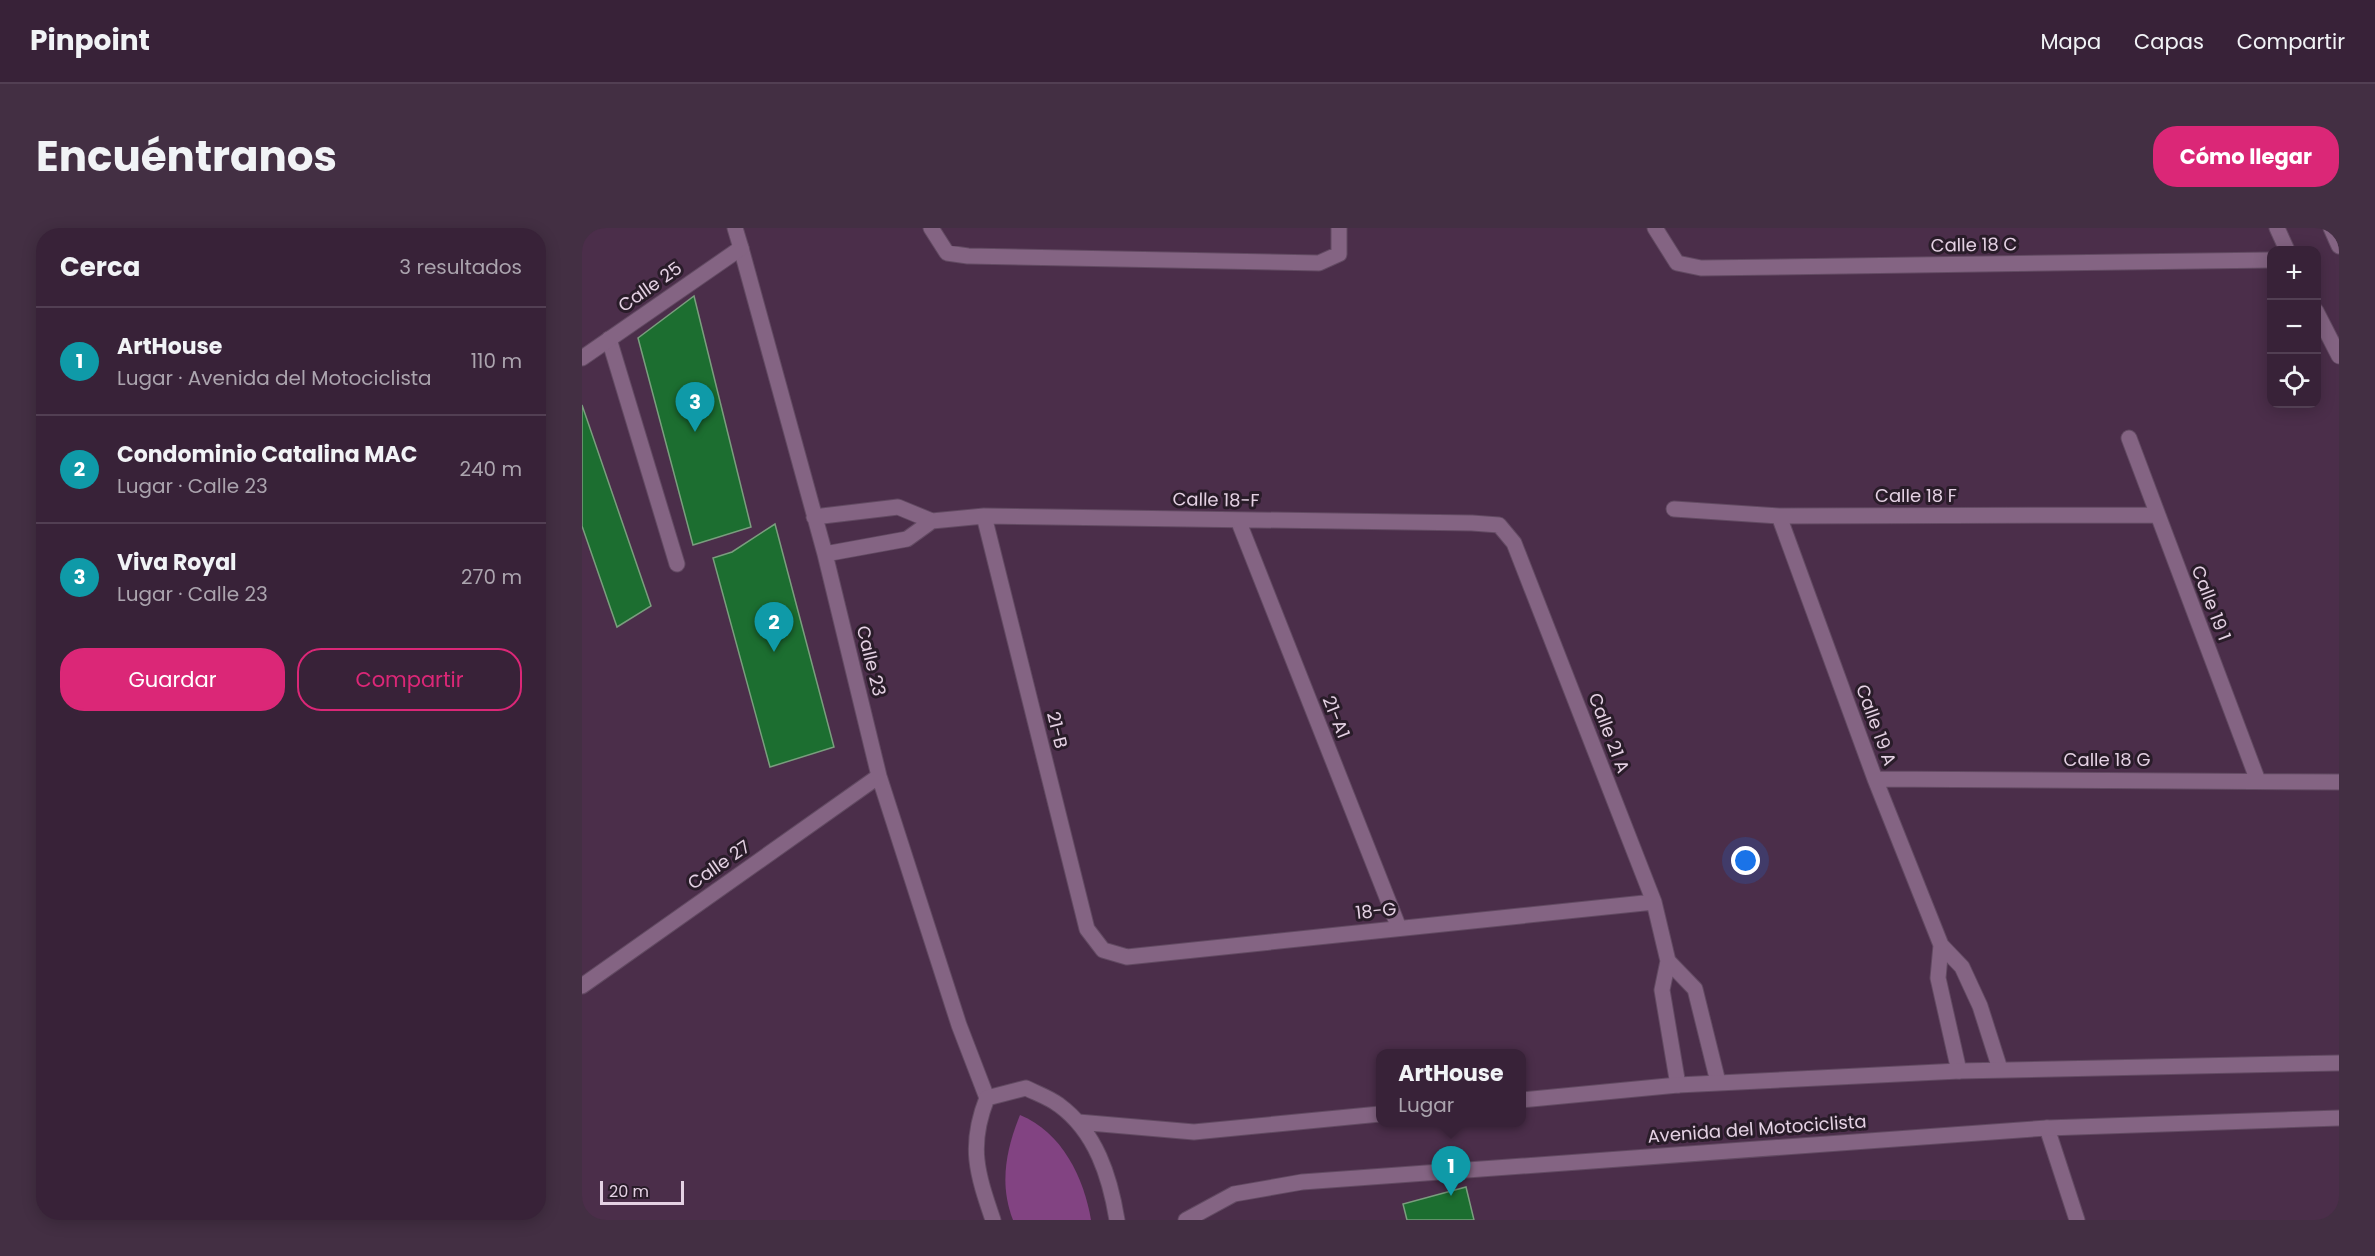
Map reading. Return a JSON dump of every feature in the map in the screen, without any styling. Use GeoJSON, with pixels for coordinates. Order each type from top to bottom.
{"type":"FeatureCollection","features":[{"type":"Feature","properties":{"kind":"street","name":"Calle 23"},"geometry":{"type":"LineString","coordinates":[[735,228],[825,554],[879,776],[958,1025],[987,1098]]}},
{"type":"Feature","properties":{"kind":"street"},"geometry":{"type":"LineString","coordinates":[[931,228],[947,254],[968,256],[1319,263],[1339,254],[1339,228]]}},
{"type":"Feature","properties":{"kind":"street","name":"Calle 18 C"},"geometry":{"type":"LineString","coordinates":[[1656,228],[1677,263],[1701,268],[2267,260]]}},
{"type":"Feature","properties":{"kind":"street"},"geometry":{"type":"LineString","coordinates":[[2277,228],[2285,246]]}},
{"type":"Feature","properties":{"kind":"street"},"geometry":{"type":"LineString","coordinates":[[2331,228],[2339,246]]}},
{"type":"Feature","properties":{"kind":"street","name":"Calle 25"},"geometry":{"type":"LineString","coordinates":[[582,358],[741,248]]}},
{"type":"Feature","properties":{"kind":"street"},"geometry":{"type":"LineString","coordinates":[[2321,321],[2339,356]]}},
{"type":"Feature","properties":{"kind":"street"},"geometry":{"type":"LineString","coordinates":[[609,339],[677,564]]}},
{"type":"Feature","properties":{"kind":"street","name":"Calle 19 1"},"geometry":{"type":"LineString","coordinates":[[2129,438],[2258,781]]}},
{"type":"Feature","properties":{"kind":"street","name":"Calle 18-F"},"geometry":{"type":"LineString","coordinates":[[814,517],[898,507],[932,521],[984,516],[1499,525]]}},
{"type":"Feature","properties":{"kind":"street","name":"Calle 18 F"},"geometry":{"type":"LineString","coordinates":[[1674,509],[1779,516],[2157,515]]}},
{"type":"Feature","properties":{"kind":"street","name":"21-B"},"geometry":{"type":"LineString","coordinates":[[984,516],[1087,929],[1103,950]]}},
{"type":"Feature","properties":{"kind":"street","name":"Calle 19 A"},"geometry":{"type":"LineString","coordinates":[[1779,516],[1875,779],[1941,945],[1962,967],[1980,1006],[2000,1069]]}},
{"type":"Feature","properties":{"kind":"street","name":"21-A1"},"geometry":{"type":"LineString","coordinates":[[1238,520],[1399,928]]}},
{"type":"Feature","properties":{"kind":"street","name":"Calle 18-F"},"geometry":{"type":"LineString","coordinates":[[825,554],[906,539],[932,521]]}},
{"type":"Feature","properties":{"kind":"street","name":"Calle 21 A"},"geometry":{"type":"LineString","coordinates":[[1499,525],[1515,543],[1654,903],[1668,961],[1662,990],[1678,1084]]}},
{"type":"Feature","properties":{"kind":"street","name":"Calle 27"},"geometry":{"type":"LineString","coordinates":[[582,986],[879,776]]}},
{"type":"Feature","properties":{"kind":"street","name":"Calle 18 G"},"geometry":{"type":"LineString","coordinates":[[1875,779],[2339,782]]}},
{"type":"Feature","properties":{"kind":"street","name":"18-G"},"geometry":{"type":"LineString","coordinates":[[1103,950],[1127,957],[1654,903]]}},
{"type":"Feature","properties":{"kind":"street","name":"Calle 19 A"},"geometry":{"type":"LineString","coordinates":[[1941,945],[1938,978],[1959,1071]]}},
{"type":"Feature","properties":{"kind":"street"},"geometry":{"type":"LineString","coordinates":[[1668,961],[1695,989],[1718,1082]]}},
{"type":"Feature","properties":{"kind":"street"},"geometry":{"type":"LineString","coordinates":[[1526,1099],[1678,1084],[2000,1069],[2339,1063]]}},
{"type":"Feature","properties":{"kind":"street"},"geometry":{"type":"LineString","coordinates":[[993,1220],[980,1182],[975,1152],[979,1119],[987,1098],[1026,1088],[1058,1104],[1078,1122],[1101,1157],[1117,1220]]}},
{"type":"Feature","properties":{"kind":"street"},"geometry":{"type":"LineString","coordinates":[[1078,1122],[1194,1132],[1376,1114]]}},
{"type":"Feature","properties":{"kind":"street","name":"Avenida del Motociclista"},"geometry":{"type":"LineString","coordinates":[[1185,1220],[1234,1194],[1302,1182],[2046,1128],[2339,1118]]}},
{"type":"Feature","properties":{"kind":"street"},"geometry":{"type":"LineString","coordinates":[[2046,1128],[2077,1220]]}},
{"type":"Feature","properties":{"kind":"shaded area"},"geometry":{"type":"Polygon","coordinates":[[[1020,1115],[1048,1133],[1069,1158],[1083,1188],[1091,1220],[1013,1220],[1005,1180],[1011,1141],[1020,1115]]]}},
{"type":"Feature","properties":{"kind":"building"},"geometry":{"type":"Polygon","coordinates":[[[694,296],[751,527],[693,545],[638,338],[694,296]]]}},
{"type":"Feature","properties":{"kind":"building"},"geometry":{"type":"Polygon","coordinates":[[[582,405],[651,606],[617,627],[582,526],[582,405]]]}},
{"type":"Feature","properties":{"kind":"building"},"geometry":{"type":"Polygon","coordinates":[[[775,524],[834,747],[770,767],[713,558],[732,552],[775,524]]]}},
{"type":"Feature","properties":{"kind":"building"},"geometry":{"type":"Polygon","coordinates":[[[1466,1187],[1474,1220],[1407,1220],[1403,1204],[1466,1187]]]}},
{"type":"Feature","properties":{"kind":"place","name":"Viva Royal"},"geometry":{"type":"Point","coordinates":[695,432]}},
{"type":"Feature","properties":{"kind":"place","name":"Condominio Catalina MAC"},"geometry":{"type":"Point","coordinates":[774,652]}},
{"type":"Feature","properties":{"kind":"place","name":"ArtHouse"},"geometry":{"type":"Point","coordinates":[1451,1196]}}]}
